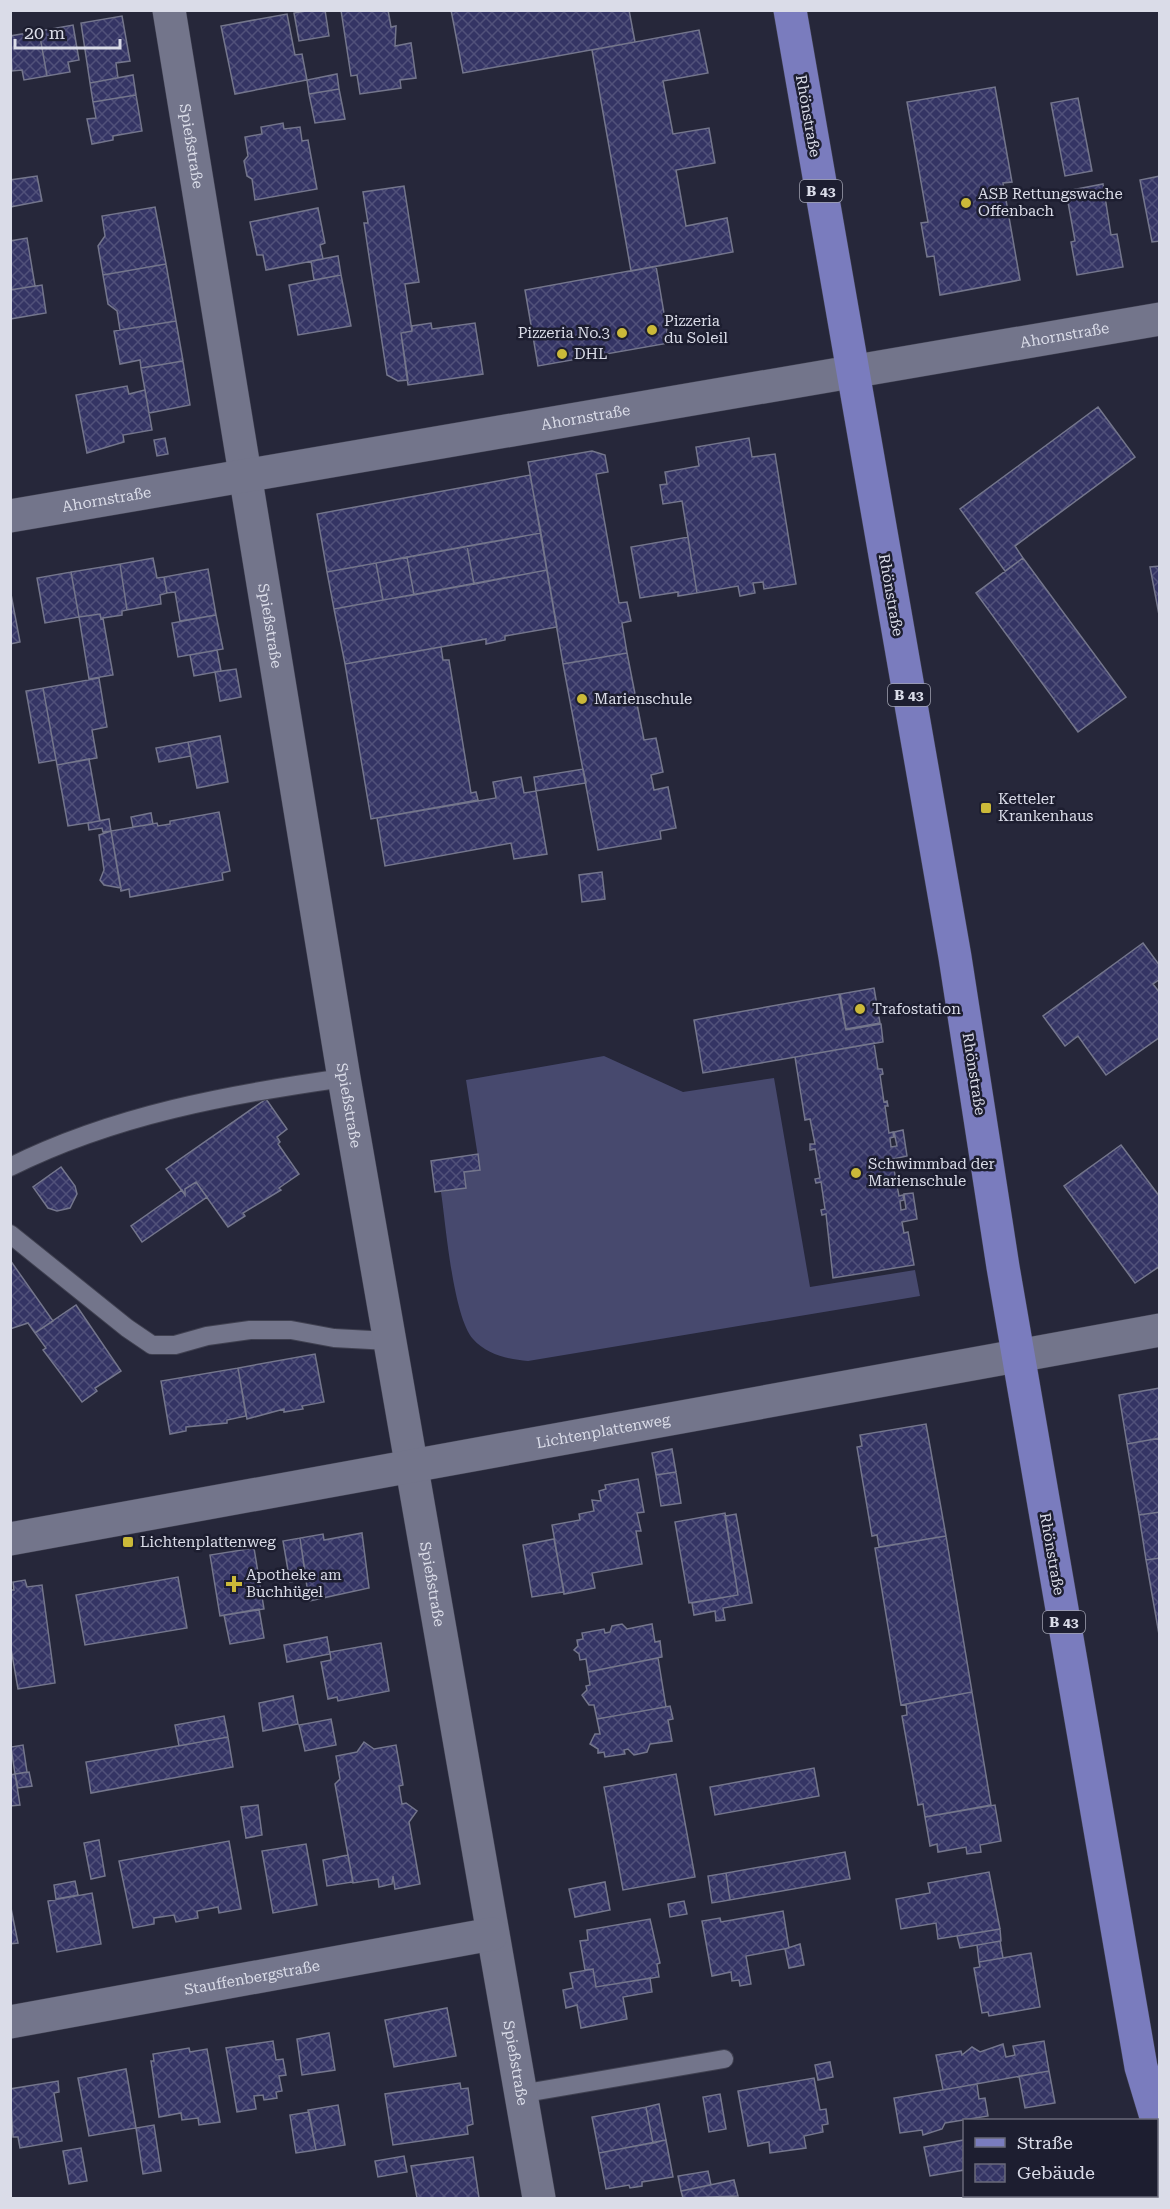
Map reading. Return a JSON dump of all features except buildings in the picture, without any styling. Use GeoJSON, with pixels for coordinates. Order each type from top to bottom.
{"type":"FeatureCollection","features":[{"type":"Feature","properties":{"kind":"main road","name":"Rhönstraße"},"geometry":{"type":"LineString","coordinates":[[790,10],[957,967],[1018,1355],[1141,2067],[1157,2119]]}},
{"type":"Feature","properties":{"kind":"main road","name":"Rhönstraße"},"geometry":{"type":"LineString","coordinates":[[1141,2067],[1142,2119]]}},
{"type":"Feature","properties":{"kind":"street","name":"Spießstraße"},"geometry":{"type":"LineString","coordinates":[[169,10],[344,1078],[539,2199]]}},
{"type":"Feature","properties":{"kind":"street","name":"Ahornstraße"},"geometry":{"type":"LineString","coordinates":[[10,516],[1160,319]]}},
{"type":"Feature","properties":{"kind":"street","name":"Lichtenplattenweg"},"geometry":{"type":"LineString","coordinates":[[10,1539],[1160,1330]]}},
{"type":"Feature","properties":{"kind":"street","name":"Stauffenbergstraße"},"geometry":{"type":"LineString","coordinates":[[10,2022],[492,1934]]}},
{"type":"Feature","properties":{"kind":"lane"},"geometry":{"type":"LineString","coordinates":[[10,1167],[70,1140],[201,1102],[344,1078]]}},
{"type":"Feature","properties":{"kind":"lane"},"geometry":{"type":"LineString","coordinates":[[10,1234],[152,1345],[175,1345],[207,1336],[250,1330],[291,1330],[343,1339],[389,1341]]}},
{"type":"Feature","properties":{"kind":"lane"},"geometry":{"type":"LineString","coordinates":[[520,2094],[724,2059]]}},
{"type":"Feature","properties":{"kind":"shaded area"},"geometry":{"type":"Polygon","coordinates":[[[604,1056],[683,1092],[774,1078],[810,1287],[915,1270],[920,1296],[528,1361],[498,1355],[485,1349],[473,1339],[460,1311],[451,1270],[441,1192],[466,1188],[464,1172],[480,1170],[466,1080],[604,1056]]]}},
{"type":"Feature","properties":{"kind":"place","name":"ASB Rettungswache Offenbach"},"geometry":{"type":"Point","coordinates":[966,203]}},
{"type":"Feature","properties":{"kind":"place","name":"Pizzeria du Soleil"},"geometry":{"type":"Point","coordinates":[652,330]}},
{"type":"Feature","properties":{"kind":"place","name":"Pizzeria No.3"},"geometry":{"type":"Point","coordinates":[622,333]}},
{"type":"Feature","properties":{"kind":"place","name":"DHL"},"geometry":{"type":"Point","coordinates":[562,354]}},
{"type":"Feature","properties":{"kind":"place","name":"Marienschule"},"geometry":{"type":"Point","coordinates":[582,699]}},
{"type":"Feature","properties":{"kind":"place","name":"Ketteler Krankenhaus"},"geometry":{"type":"Point","coordinates":[986,808]}},
{"type":"Feature","properties":{"kind":"place","name":"Trafostation"},"geometry":{"type":"Point","coordinates":[860,1009]}},
{"type":"Feature","properties":{"kind":"place","name":"Schwimmbad der Marienschule"},"geometry":{"type":"Point","coordinates":[856,1173]}},
{"type":"Feature","properties":{"kind":"place","name":"Lichtenplattenweg"},"geometry":{"type":"Point","coordinates":[128,1542]}},
{"type":"Feature","properties":{"kind":"place","name":"Apotheke am Buchhügel"},"geometry":{"type":"Point","coordinates":[234,1584]}}]}
